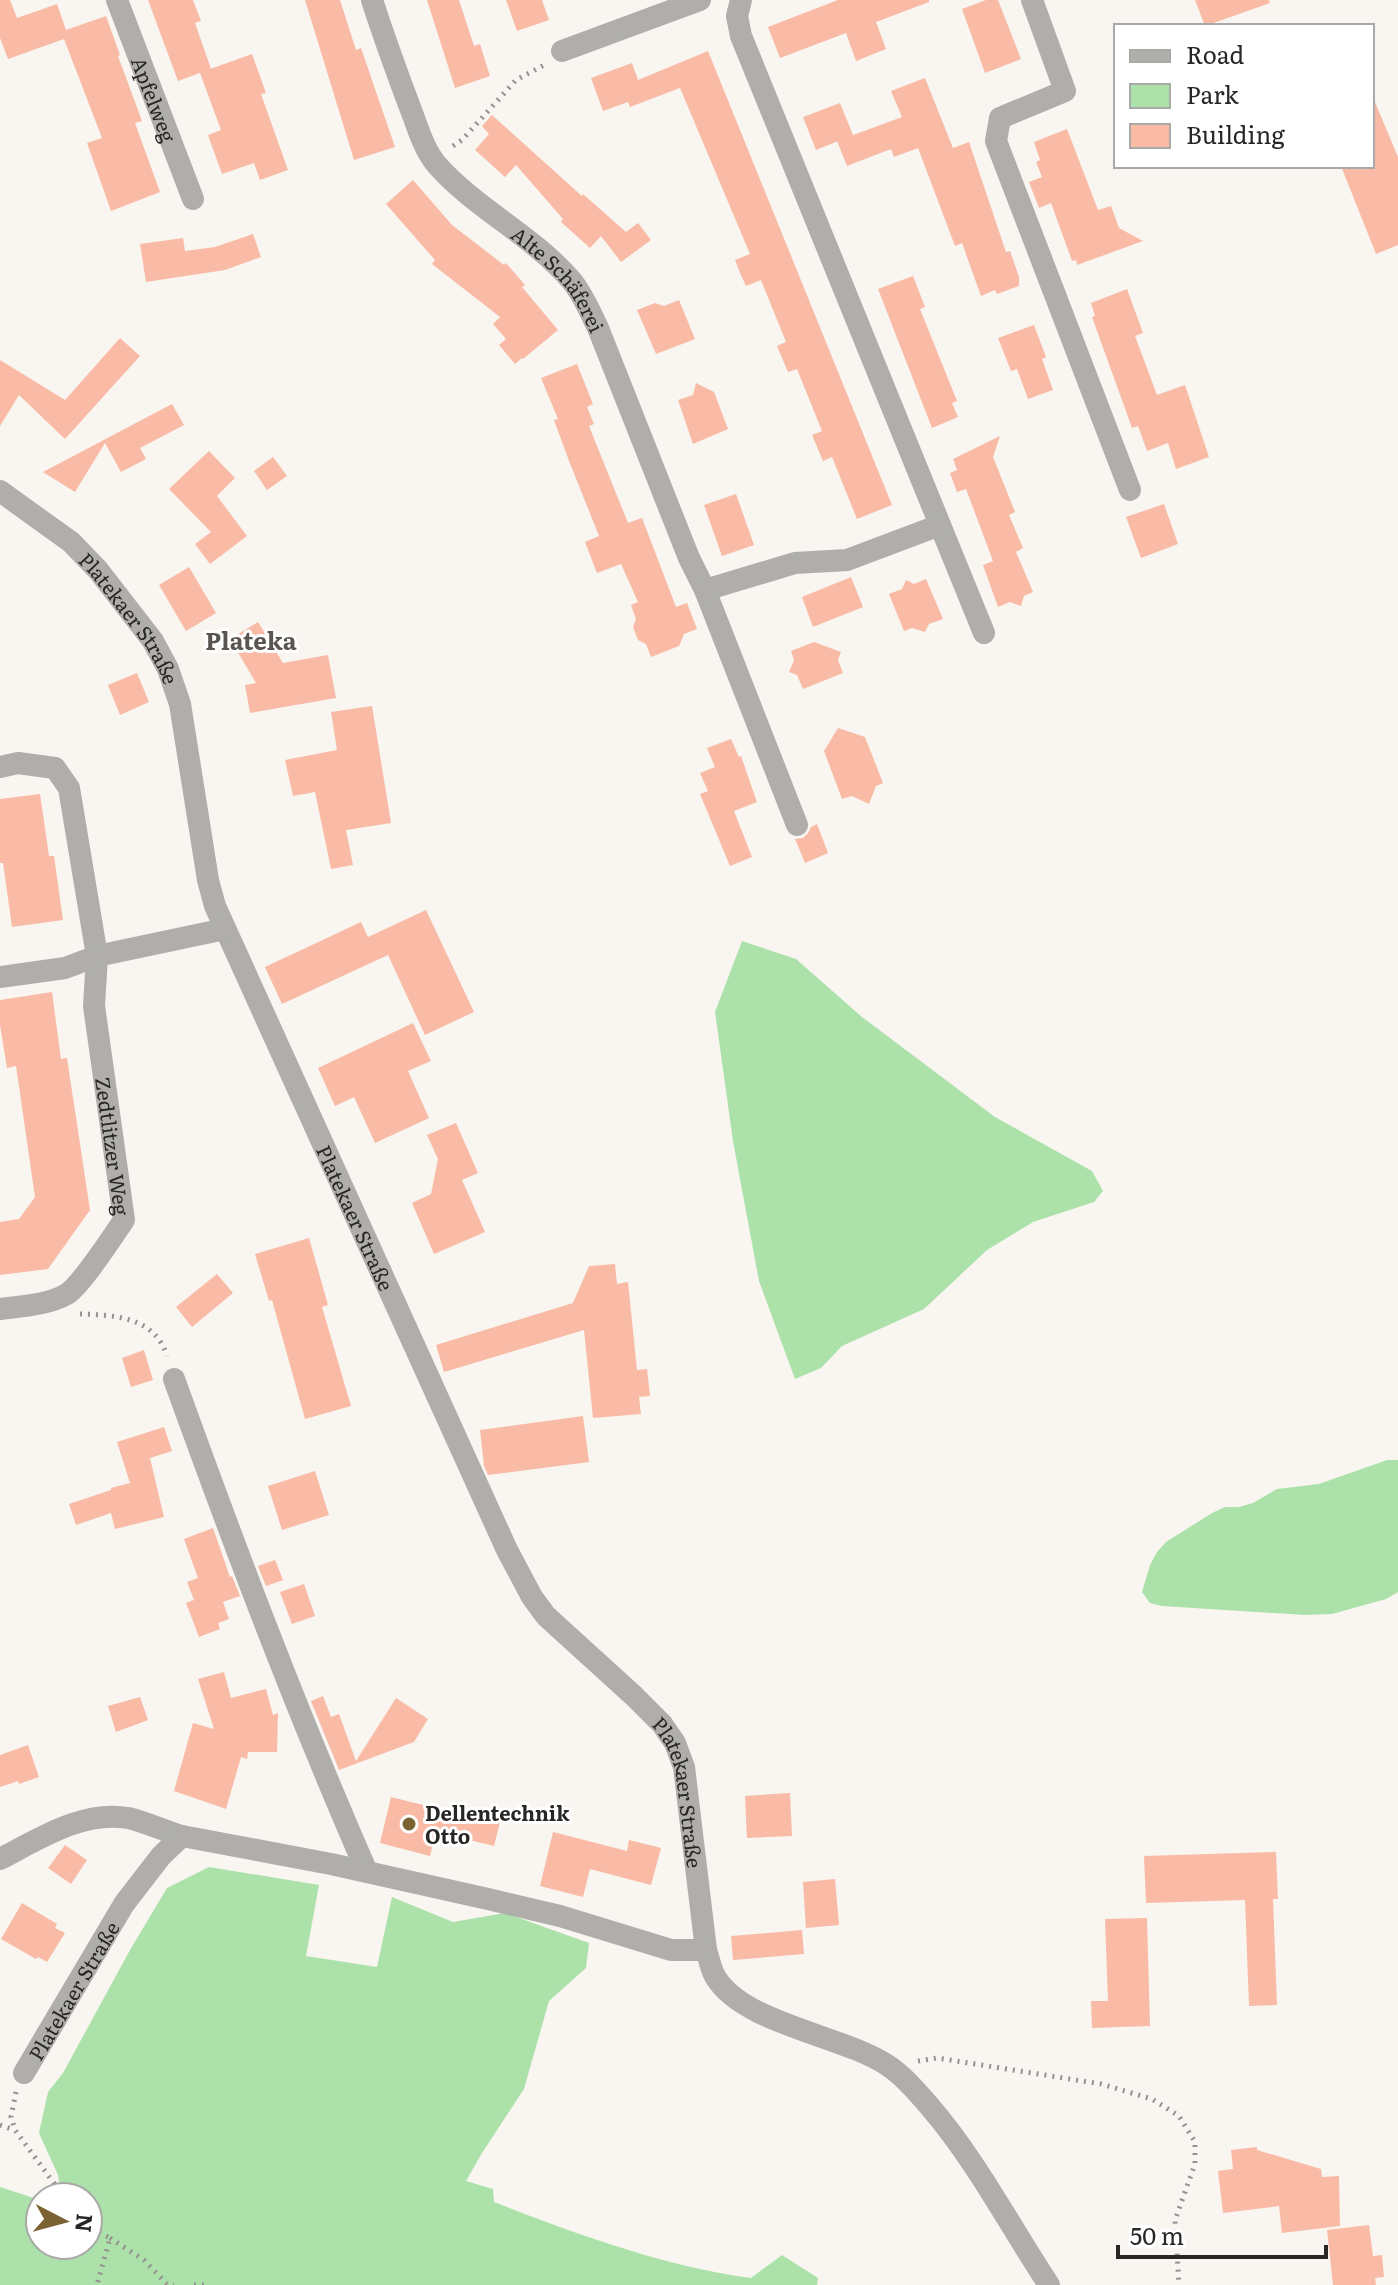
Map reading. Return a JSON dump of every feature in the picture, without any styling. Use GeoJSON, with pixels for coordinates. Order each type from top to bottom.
{"type":"FeatureCollection","features":[{"type":"Feature","properties":{"kind":"street","name":"Apfelweg"},"geometry":{"type":"LineString","coordinates":[[117,0],[193,199]]}},
{"type":"Feature","properties":{"kind":"street","name":"Alte Schäferei"},"geometry":{"type":"LineString","coordinates":[[372,0],[421,137],[434,162],[453,182],[541,249],[572,281],[598,328],[797,825]]}},
{"type":"Feature","properties":{"kind":"street"},"geometry":{"type":"LineString","coordinates":[[562,51],[700,0]]}},
{"type":"Feature","properties":{"kind":"street"},"geometry":{"type":"LineString","coordinates":[[741,0],[737,16],[741,36],[984,633]]}},
{"type":"Feature","properties":{"kind":"street"},"geometry":{"type":"LineString","coordinates":[[1032,0],[1065,91],[1000,118],[996,141],[1130,490]]}},
{"type":"Feature","properties":{"kind":"street","name":"Platekaer Straße"},"geometry":{"type":"LineString","coordinates":[[0,491],[71,542],[89,561],[153,641],[168,669],[180,704],[208,880],[215,906],[507,1550],[546,1616],[644,1706],[675,1743],[684,1767],[706,1950],[715,1978],[738,2001],[788,2024],[864,2052],[890,2067],[919,2094],[953,2134],[1049,2285]]}},
{"type":"Feature","properties":{"kind":"street"},"geometry":{"type":"LineString","coordinates":[[705,590],[795,563],[847,560],[940,525]]}},
{"type":"Feature","properties":{"kind":"street","name":"Zedtlitzer Weg"},"geometry":{"type":"LineString","coordinates":[[0,767],[18,763],[55,768],[69,788],[97,956],[94,1006],[124,1220],[70,1292],[56,1299],[0,1309]]}},
{"type":"Feature","properties":{"kind":"street"},"geometry":{"type":"LineString","coordinates":[[0,977],[65,968],[97,956],[225,929]]}},
{"type":"Feature","properties":{"kind":"street"},"geometry":{"type":"LineString","coordinates":[[174,1379],[261,1614],[367,1872]]}},
{"type":"Feature","properties":{"kind":"street"},"geometry":{"type":"LineString","coordinates":[[0,1859],[57,1829],[93,1819],[128,1818],[182,1836],[367,1872],[560,1916],[671,1950],[706,1950]]}},
{"type":"Feature","properties":{"kind":"street","name":"Platekaer Straße"},"geometry":{"type":"LineString","coordinates":[[24,2073],[124,1904],[161,1856],[182,1836]]}},
{"type":"Feature","properties":{"kind":"path"},"geometry":{"type":"LineString","coordinates":[[434,162],[462,140],[516,80],[546,65],[562,51]]}},
{"type":"Feature","properties":{"kind":"path"},"geometry":{"type":"LineString","coordinates":[[77,1314],[117,1315],[142,1324],[163,1342],[174,1379]]}},
{"type":"Feature","properties":{"kind":"path"},"geometry":{"type":"LineString","coordinates":[[890,2067],[937,2058],[1101,2084],[1152,2099],[1179,2116],[1195,2142],[1195,2164],[1175,2220],[1179,2285]]}},
{"type":"Feature","properties":{"kind":"path"},"geometry":{"type":"LineString","coordinates":[[24,2073],[14,2096],[11,2117],[15,2130],[52,2181]]}},
{"type":"Feature","properties":{"kind":"path"},"geometry":{"type":"LineString","coordinates":[[0,2125],[15,2130]]}},
{"type":"Feature","properties":{"kind":"path"},"geometry":{"type":"LineString","coordinates":[[104,2235],[144,2260],[167,2284],[174,2285]]}},
{"type":"Feature","properties":{"kind":"path"},"geometry":{"type":"LineString","coordinates":[[97,2285],[110,2238]]}},
{"type":"Feature","properties":{"kind":"path"},"geometry":{"type":"LineString","coordinates":[[194,2285],[208,2285]]}},
{"type":"Feature","properties":{"kind":"green space"},"geometry":{"type":"Polygon","coordinates":[[[742,941],[796,959],[862,1017],[995,1117],[1092,1171],[1103,1191],[1094,1202],[1033,1222],[987,1250],[924,1309],[842,1346],[821,1368],[795,1379],[759,1281],[733,1141],[715,1012],[742,941]]]}},
{"type":"Feature","properties":{"kind":"green space"},"geometry":{"type":"Polygon","coordinates":[[[1387,1460],[1398,1460],[1398,1592],[1386,1599],[1332,1614],[1305,1615],[1162,1606],[1150,1603],[1142,1592],[1157,1552],[1166,1542],[1212,1513],[1225,1507],[1253,1503],[1277,1489],[1319,1484],[1387,1460]]]}},
{"type":"Feature","properties":{"kind":"green space"},"geometry":{"type":"Polygon","coordinates":[[[209,1867],[319,1885],[306,1956],[377,1967],[392,1897],[453,1922],[505,1913],[589,1943],[586,1968],[549,2001],[524,2089],[466,2181],[493,2189],[494,2202],[653,2257],[751,2278],[782,2255],[818,2278],[817,2285],[0,2285],[0,2187],[24,2195],[24,2261],[104,2261],[104,2181],[59,2181],[39,2133],[48,2092],[63,2073],[167,1888],[209,1867]]]}},
{"type":"Feature","properties":{"kind":"building"},"geometry":{"type":"Polygon","coordinates":[[[0,0],[10,0],[17,18],[57,4],[66,30],[106,16],[142,121],[135,123],[160,192],[111,211],[87,143],[102,138],[64,39],[8,59],[0,38],[0,0]]]}},
{"type":"Feature","properties":{"kind":"building"},"geometry":{"type":"Polygon","coordinates":[[[148,0],[193,0],[201,21],[195,23],[211,69],[252,54],[266,93],[261,94],[288,170],[260,180],[254,163],[222,174],[208,135],[221,130],[200,73],[178,81],[148,0]]]}},
{"type":"Feature","properties":{"kind":"building"},"geometry":{"type":"Polygon","coordinates":[[[305,0],[340,0],[356,50],[361,48],[395,147],[354,160],[305,0]]]}},
{"type":"Feature","properties":{"kind":"building"},"geometry":{"type":"Polygon","coordinates":[[[427,0],[459,0],[474,46],[480,44],[490,76],[455,88],[427,0]]]}},
{"type":"Feature","properties":{"kind":"building"},"geometry":{"type":"Polygon","coordinates":[[[506,0],[542,0],[549,20],[517,31],[506,0]]]}},
{"type":"Feature","properties":{"kind":"building"},"geometry":{"type":"Polygon","coordinates":[[[838,0],[929,2],[876,22],[886,49],[856,61],[846,33],[780,58],[768,27],[838,0]]]}},
{"type":"Feature","properties":{"kind":"building"},"geometry":{"type":"Polygon","coordinates":[[[986,0],[998,0],[1021,59],[985,73],[962,9],[986,0]]]}},
{"type":"Feature","properties":{"kind":"building"},"geometry":{"type":"Polygon","coordinates":[[[1195,0],[1269,0],[1270,3],[1204,24],[1195,0]]]}},
{"type":"Feature","properties":{"kind":"building"},"geometry":{"type":"Polygon","coordinates":[[[708,51],[892,505],[857,519],[832,457],[823,461],[812,435],[822,431],[797,369],[788,372],[777,346],[786,342],[761,280],[746,286],[740,273],[735,260],[750,254],[680,88],[630,107],[628,102],[603,111],[591,78],[632,63],[638,80],[708,51]]]}},
{"type":"Feature","properties":{"kind":"building"},"geometry":{"type":"Polygon","coordinates":[[[925,78],[953,148],[969,142],[1006,252],[1010,251],[1019,286],[981,296],[962,243],[955,246],[918,148],[894,157],[891,149],[847,166],[837,141],[902,117],[891,91],[925,78]]]}},
{"type":"Feature","properties":{"kind":"building"},"geometry":{"type":"Polygon","coordinates":[[[1374,100],[1398,157],[1398,245],[1376,254],[1342,168],[1374,168],[1374,100]]]}},
{"type":"Feature","properties":{"kind":"building"},"geometry":{"type":"Polygon","coordinates":[[[840,103],[853,135],[816,150],[803,117],[840,103]]]}},
{"type":"Feature","properties":{"kind":"building"},"geometry":{"type":"Polygon","coordinates":[[[492,115],[626,232],[638,223],[651,240],[621,262],[601,236],[590,248],[561,222],[563,219],[516,165],[505,177],[475,150],[489,134],[482,126],[492,115]]]}},
{"type":"Feature","properties":{"kind":"building"},"geometry":{"type":"Polygon","coordinates":[[[1067,129],[1098,210],[1111,206],[1119,228],[1143,241],[1077,265],[1076,260],[1072,261],[1051,203],[1039,208],[1029,182],[1042,177],[1036,162],[1040,160],[1034,142],[1067,129]]]}},
{"type":"Feature","properties":{"kind":"building"},"geometry":{"type":"Polygon","coordinates":[[[413,180],[452,225],[504,265],[506,263],[558,330],[515,364],[499,345],[506,339],[493,324],[500,317],[432,264],[435,260],[386,204],[413,180]]]}},
{"type":"Feature","properties":{"kind":"building"},"geometry":{"type":"Polygon","coordinates":[[[253,234],[261,257],[225,270],[146,282],[140,244],[183,238],[185,251],[215,247],[253,234]]]}},
{"type":"Feature","properties":{"kind":"building"},"geometry":{"type":"Polygon","coordinates":[[[913,276],[925,307],[920,309],[957,401],[952,403],[958,417],[932,428],[878,289],[913,276]]]}},
{"type":"Feature","properties":{"kind":"building"},"geometry":{"type":"Polygon","coordinates":[[[1127,289],[1143,333],[1135,336],[1157,395],[1185,385],[1209,457],[1176,469],[1168,443],[1147,451],[1138,426],[1132,428],[1092,317],[1095,316],[1091,303],[1127,289]]]}},
{"type":"Feature","properties":{"kind":"building"},"geometry":{"type":"Polygon","coordinates":[[[679,300],[695,339],[656,354],[637,310],[655,303],[664,306],[679,300]]]}},
{"type":"Feature","properties":{"kind":"building"},"geometry":{"type":"Polygon","coordinates":[[[1034,325],[1046,357],[1042,359],[1053,390],[1028,399],[1017,369],[1011,371],[998,338],[1034,325]]]}},
{"type":"Feature","properties":{"kind":"building"},"geometry":{"type":"Polygon","coordinates":[[[120,338],[140,356],[65,439],[19,395],[0,426],[0,360],[65,400],[120,338]]]}},
{"type":"Feature","properties":{"kind":"building"},"geometry":{"type":"Polygon","coordinates":[[[577,364],[593,404],[587,407],[594,424],[589,426],[628,523],[642,518],[676,607],[687,603],[697,629],[684,634],[679,646],[651,657],[646,644],[638,640],[633,627],[636,619],[631,605],[638,602],[621,564],[597,573],[585,542],[599,536],[541,378],[577,364]]]}},
{"type":"Feature","properties":{"kind":"building"},"geometry":{"type":"Polygon","coordinates":[[[696,383],[714,392],[728,429],[693,444],[678,400],[693,395],[696,383]]]}},
{"type":"Feature","properties":{"kind":"building"},"geometry":{"type":"Polygon","coordinates":[[[172,404],[184,425],[140,448],[146,459],[121,472],[105,443],[75,492],[43,472],[172,404]]]}},
{"type":"Feature","properties":{"kind":"building"},"geometry":{"type":"Polygon","coordinates":[[[1000,436],[993,457],[1015,512],[1009,515],[1023,548],[1016,552],[1033,592],[1024,596],[1021,606],[1010,602],[998,607],[983,565],[993,561],[966,489],[957,492],[950,473],[957,470],[953,459],[1000,436]]]}},
{"type":"Feature","properties":{"kind":"building"},"geometry":{"type":"Polygon","coordinates":[[[209,451],[235,478],[217,496],[247,536],[210,564],[195,544],[211,532],[169,489],[209,451]]]}},
{"type":"Feature","properties":{"kind":"building"},"geometry":{"type":"Polygon","coordinates":[[[273,457],[287,476],[267,490],[254,471],[273,457]]]}},
{"type":"Feature","properties":{"kind":"building"},"geometry":{"type":"Polygon","coordinates":[[[736,494],[754,545],[722,556],[704,505],[736,494]]]}},
{"type":"Feature","properties":{"kind":"building"},"geometry":{"type":"Polygon","coordinates":[[[1164,504],[1178,544],[1141,558],[1126,517],[1164,504]]]}},
{"type":"Feature","properties":{"kind":"building"},"geometry":{"type":"Polygon","coordinates":[[[189,567],[216,613],[186,631],[159,585],[189,567]]]}},
{"type":"Feature","properties":{"kind":"building"},"geometry":{"type":"Polygon","coordinates":[[[851,577],[863,607],[813,627],[802,597],[851,577]]]}},
{"type":"Feature","properties":{"kind":"building"},"geometry":{"type":"Polygon","coordinates":[[[926,579],[943,619],[929,624],[925,632],[912,628],[904,631],[889,594],[902,589],[906,580],[914,584],[926,579]]]}},
{"type":"Feature","properties":{"kind":"building"},"geometry":{"type":"Polygon","coordinates":[[[258,622],[283,663],[328,655],[336,698],[250,713],[245,685],[256,683],[230,639],[258,622]]]}},
{"type":"Feature","properties":{"kind":"building"},"geometry":{"type":"Polygon","coordinates":[[[814,642],[841,652],[838,660],[843,673],[803,689],[797,675],[789,672],[794,660],[791,651],[814,642]]]}},
{"type":"Feature","properties":{"kind":"building"},"geometry":{"type":"Polygon","coordinates":[[[137,673],[149,702],[120,715],[108,685],[137,673]]]}},
{"type":"Feature","properties":{"kind":"building"},"geometry":{"type":"Polygon","coordinates":[[[372,706],[391,823],[346,830],[353,865],[331,869],[315,792],[293,796],[285,760],[337,750],[331,712],[372,706]]]}},
{"type":"Feature","properties":{"kind":"building"},"geometry":{"type":"Polygon","coordinates":[[[838,728],[865,737],[883,783],[876,786],[869,804],[852,796],[842,799],[824,751],[838,728]]]}},
{"type":"Feature","properties":{"kind":"building"},"geometry":{"type":"Polygon","coordinates":[[[731,739],[741,756],[757,802],[734,811],[752,857],[730,866],[700,794],[708,791],[700,773],[715,767],[707,748],[731,739]]]}},
{"type":"Feature","properties":{"kind":"building"},"geometry":{"type":"Polygon","coordinates":[[[40,794],[49,856],[54,856],[63,920],[12,927],[3,863],[0,863],[0,799],[40,794]]]}},
{"type":"Feature","properties":{"kind":"building"},"geometry":{"type":"Polygon","coordinates":[[[817,824],[828,853],[805,863],[795,839],[803,838],[817,824]]]}},
{"type":"Feature","properties":{"kind":"building"},"geometry":{"type":"Polygon","coordinates":[[[426,910],[474,1012],[425,1035],[388,955],[282,1004],[265,967],[361,922],[368,937],[426,910]]]}},
{"type":"Feature","properties":{"kind":"building"},"geometry":{"type":"Polygon","coordinates":[[[52,992],[61,1059],[67,1058],[90,1210],[48,1269],[0,1275],[0,1222],[19,1219],[35,1197],[16,1066],[7,1068],[0,1025],[0,1000],[52,992]]]}},
{"type":"Feature","properties":{"kind":"building"},"geometry":{"type":"Polygon","coordinates":[[[413,1023],[431,1061],[408,1071],[429,1118],[375,1143],[354,1097],[335,1106],[318,1068],[413,1023]]]}},
{"type":"Feature","properties":{"kind":"building"},"geometry":{"type":"Polygon","coordinates":[[[456,1123],[478,1173],[462,1180],[485,1232],[434,1254],[412,1203],[431,1194],[438,1159],[427,1135],[456,1123]]]}},
{"type":"Feature","properties":{"kind":"building"},"geometry":{"type":"Polygon","coordinates":[[[309,1238],[328,1305],[322,1307],[351,1406],[305,1419],[272,1300],[269,1301],[255,1254],[309,1238]]]}},
{"type":"Feature","properties":{"kind":"building"},"geometry":{"type":"Polygon","coordinates":[[[615,1264],[617,1284],[628,1282],[637,1370],[647,1369],[650,1396],[639,1397],[641,1414],[593,1418],[584,1330],[444,1372],[436,1345],[573,1303],[589,1266],[615,1264]]]}},
{"type":"Feature","properties":{"kind":"building"},"geometry":{"type":"Polygon","coordinates":[[[217,1274],[233,1293],[192,1327],[176,1307],[217,1274]]]}},
{"type":"Feature","properties":{"kind":"building"},"geometry":{"type":"Polygon","coordinates":[[[144,1350],[153,1380],[131,1387],[122,1358],[144,1350]]]}},
{"type":"Feature","properties":{"kind":"building"},"geometry":{"type":"Polygon","coordinates":[[[583,1416],[589,1462],[488,1475],[480,1430],[583,1416]]]}},
{"type":"Feature","properties":{"kind":"building"},"geometry":{"type":"Polygon","coordinates":[[[164,1427],[172,1451],[150,1458],[164,1517],[115,1529],[111,1513],[76,1525],[69,1504],[130,1483],[117,1442],[164,1427]]]}},
{"type":"Feature","properties":{"kind":"building"},"geometry":{"type":"Polygon","coordinates":[[[315,1471],[329,1515],[282,1530],[268,1486],[315,1471]]]}},
{"type":"Feature","properties":{"kind":"building"},"geometry":{"type":"Polygon","coordinates":[[[213,1528],[240,1596],[223,1602],[229,1619],[218,1623],[220,1629],[199,1637],[186,1603],[194,1600],[187,1582],[198,1578],[184,1539],[213,1528]]]}},
{"type":"Feature","properties":{"kind":"building"},"geometry":{"type":"Polygon","coordinates":[[[275,1560],[283,1580],[266,1586],[258,1566],[275,1560]]]}},
{"type":"Feature","properties":{"kind":"building"},"geometry":{"type":"Polygon","coordinates":[[[304,1584],[315,1616],[292,1624],[280,1592],[304,1584]]]}},
{"type":"Feature","properties":{"kind":"building"},"geometry":{"type":"Polygon","coordinates":[[[224,1672],[231,1698],[266,1689],[273,1715],[278,1713],[277,1752],[248,1752],[247,1759],[241,1757],[226,1809],[174,1791],[193,1723],[214,1729],[198,1679],[224,1672]]]}},
{"type":"Feature","properties":{"kind":"building"},"geometry":{"type":"Polygon","coordinates":[[[323,1696],[331,1717],[339,1714],[356,1761],[396,1698],[428,1719],[414,1742],[339,1770],[311,1701],[323,1696]]]}},
{"type":"Feature","properties":{"kind":"building"},"geometry":{"type":"Polygon","coordinates":[[[140,1697],[148,1720],[116,1732],[108,1706],[140,1697]]]}},
{"type":"Feature","properties":{"kind":"building"},"geometry":{"type":"Polygon","coordinates":[[[28,1745],[39,1777],[0,1787],[0,1755],[28,1745]]]}},
{"type":"Feature","properties":{"kind":"building"},"geometry":{"type":"Polygon","coordinates":[[[790,1793],[792,1836],[747,1838],[745,1796],[790,1793]]]}},
{"type":"Feature","properties":{"kind":"building"},"geometry":{"type":"Polygon","coordinates":[[[391,1797],[479,1819],[482,1809],[502,1814],[494,1846],[436,1832],[430,1856],[380,1843],[391,1797]]]}},
{"type":"Feature","properties":{"kind":"building"},"geometry":{"type":"Polygon","coordinates":[[[553,1832],[627,1851],[629,1840],[661,1848],[651,1885],[590,1869],[583,1897],[540,1886],[553,1832]]]}},
{"type":"Feature","properties":{"kind":"building"},"geometry":{"type":"Polygon","coordinates":[[[65,1845],[87,1860],[71,1884],[48,1868],[65,1845]]]}},
{"type":"Feature","properties":{"kind":"building"},"geometry":{"type":"Polygon","coordinates":[[[1276,1852],[1278,1899],[1273,1899],[1277,2005],[1249,2006],[1245,1900],[1146,1903],[1144,1856],[1276,1852]]]}},
{"type":"Feature","properties":{"kind":"building"},"geometry":{"type":"Polygon","coordinates":[[[835,1879],[839,1925],[806,1928],[803,1882],[835,1879]]]}},
{"type":"Feature","properties":{"kind":"building"},"geometry":{"type":"Polygon","coordinates":[[[22,1903],[57,1924],[55,1928],[65,1933],[47,1962],[1,1939],[22,1903]]]}},
{"type":"Feature","properties":{"kind":"building"},"geometry":{"type":"Polygon","coordinates":[[[1147,1918],[1150,2026],[1092,2028],[1091,2001],[1108,2001],[1105,1919],[1147,1918]]]}},
{"type":"Feature","properties":{"kind":"building"},"geometry":{"type":"Polygon","coordinates":[[[802,1930],[804,1954],[733,1960],[731,1936],[802,1930]]]}},
{"type":"Feature","properties":{"kind":"building"},"geometry":{"type":"Polygon","coordinates":[[[1257,2147],[1257,2150],[1321,2169],[1322,2177],[1339,2176],[1340,2226],[1282,2233],[1279,2206],[1223,2213],[1218,2171],[1233,2169],[1231,2150],[1257,2147]]]}},
{"type":"Feature","properties":{"kind":"building"},"geometry":{"type":"Polygon","coordinates":[[[1369,2225],[1373,2256],[1382,2255],[1384,2277],[1375,2278],[1376,2285],[1333,2285],[1327,2230],[1369,2225]]]}},
{"type":"Feature","properties":{"kind":"place","name":"Dellentechnik Otto"},"geometry":{"type":"Point","coordinates":[409,1824]}},
{"type":"Feature","properties":{"kind":"district","name":"Plateka"},"geometry":{"type":"Point","coordinates":[251,639]}}]}
